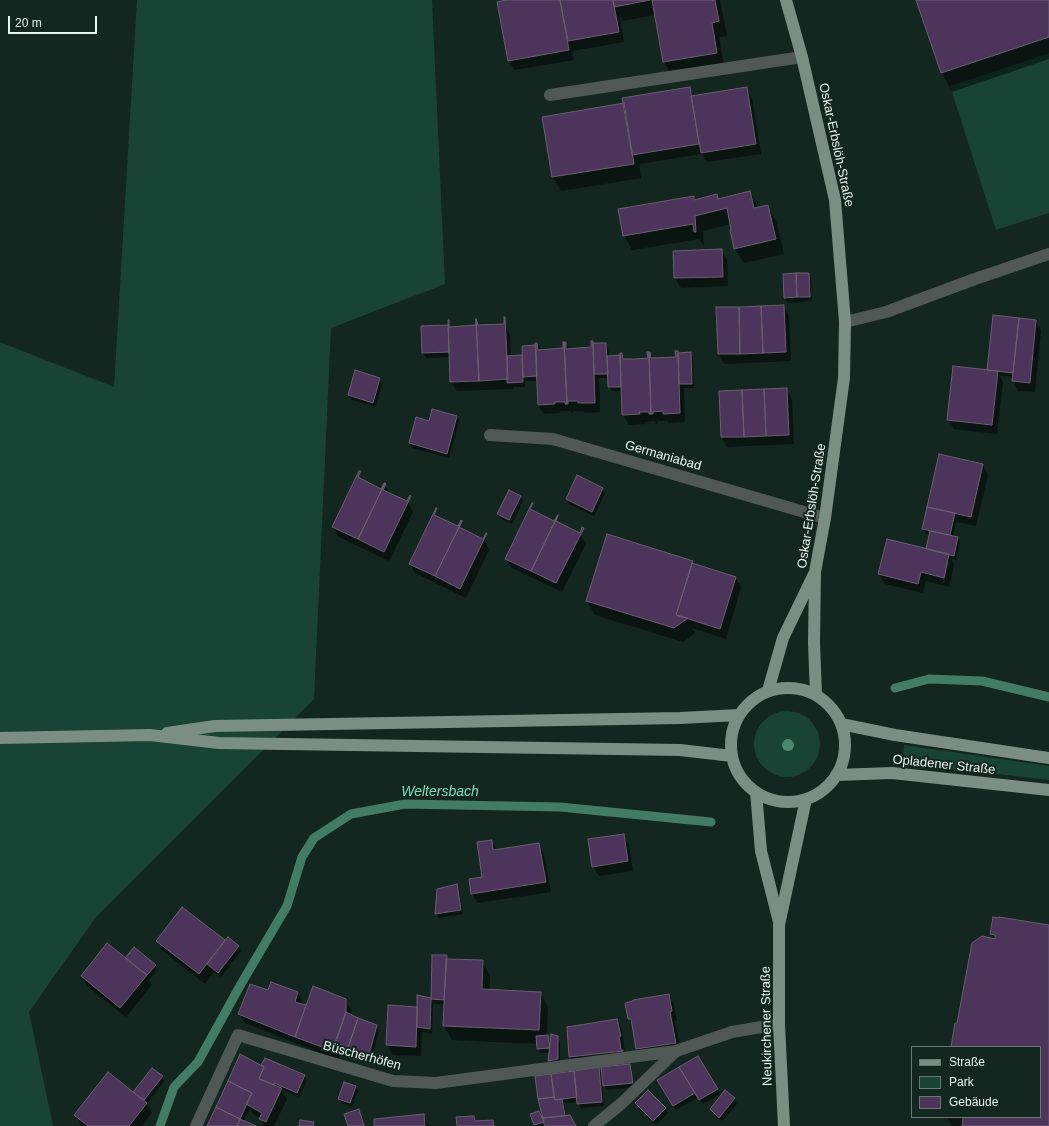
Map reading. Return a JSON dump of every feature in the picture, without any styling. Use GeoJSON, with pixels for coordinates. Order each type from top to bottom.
{"type":"FeatureCollection","features":[{"type":"Feature","properties":{"kind":"main road","name":"Oskar-Erbslöh-Straße"},"geometry":{"type":"LineString","coordinates":[[786,0],[802,57],[835,200],[845,322],[844,378],[825,518],[815,572],[814,643],[816,695]]}},
{"type":"Feature","properties":{"kind":"main road"},"geometry":{"type":"LineString","coordinates":[[768,691],[783,638],[815,572]]}},
{"type":"Feature","properties":{"kind":"main road"},"geometry":{"type":"LineString","coordinates":[[784,688],[801,689],[816,695],[831,708],[841,724],[845,741],[843,759],[836,775],[823,789],[806,799],[789,802],[772,799],[756,792],[745,782],[737,770],[732,756],[731,742],[734,728],[739,716],[752,701],[768,691],[784,688]]}},
{"type":"Feature","properties":{"kind":"main road"},"geometry":{"type":"LineString","coordinates":[[0,738],[150,735],[215,726],[739,716]]}},
{"type":"Feature","properties":{"kind":"main road","name":"Opladener Straße"},"geometry":{"type":"LineString","coordinates":[[841,724],[895,735],[1049,758]]}},
{"type":"Feature","properties":{"kind":"main road"},"geometry":{"type":"LineString","coordinates":[[150,735],[219,743],[680,750],[732,756]]}},
{"type":"Feature","properties":{"kind":"main road","name":"Opladener Straße"},"geometry":{"type":"LineString","coordinates":[[836,775],[892,773],[1049,790]]}},
{"type":"Feature","properties":{"kind":"main road","name":"Neukirchener Straße"},"geometry":{"type":"LineString","coordinates":[[756,792],[761,851],[780,925]]}},
{"type":"Feature","properties":{"kind":"main road","name":"Neukirchener Straße"},"geometry":{"type":"LineString","coordinates":[[784,1126],[779,1024],[780,925],[806,799]]}},
{"type":"Feature","properties":{"kind":"street"},"geometry":{"type":"LineString","coordinates":[[550,95],[802,57]]}},
{"type":"Feature","properties":{"kind":"street"},"geometry":{"type":"LineString","coordinates":[[845,322],[886,312],[1049,254]]}},
{"type":"Feature","properties":{"kind":"street","name":"Germaniabad"},"geometry":{"type":"LineString","coordinates":[[490,435],[553,439],[825,518]]}},
{"type":"Feature","properties":{"kind":"street","name":"Büscherhöfen"},"geometry":{"type":"LineString","coordinates":[[196,1126],[238,1035],[393,1081],[436,1084],[676,1051],[732,1032],[779,1024]]}},
{"type":"Feature","properties":{"kind":"street","name":"Büscherhöfen"},"geometry":{"type":"LineString","coordinates":[[594,1126],[622,1103],[676,1051]]}},
{"type":"Feature","properties":{"kind":"green space"},"geometry":{"type":"Polygon","coordinates":[[[137,0],[432,0],[445,284],[331,328],[314,699],[96,917],[29,1012],[53,1126],[0,1126],[0,342],[114,387],[137,0]]]}},
{"type":"Feature","properties":{"kind":"green space"},"geometry":{"type":"Polygon","coordinates":[[[1049,53],[1049,213],[996,230],[950,86],[1049,53]]]}},
{"type":"Feature","properties":{"kind":"green space"},"geometry":{"type":"Polygon","coordinates":[[[787,711],[800,714],[810,721],[817,731],[820,744],[817,757],[810,767],[800,774],[787,777],[774,774],[764,767],[757,757],[754,744],[757,731],[764,721],[774,714],[787,711]]]}},
{"type":"Feature","properties":{"kind":"green space"},"geometry":{"type":"Polygon","coordinates":[[[904,745],[1049,766],[1049,780],[903,763],[904,745]]]}},
{"type":"Feature","properties":{"kind":"building"},"geometry":{"type":"Polygon","coordinates":[[[506,0],[560,0],[569,50],[508,61],[497,2],[506,0]]]}},
{"type":"Feature","properties":{"kind":"building"},"geometry":{"type":"Polygon","coordinates":[[[560,0],[613,0],[619,32],[568,41],[560,0]]]}},
{"type":"Feature","properties":{"kind":"building"},"geometry":{"type":"Polygon","coordinates":[[[613,0],[650,0],[614,7],[613,0]]]}},
{"type":"Feature","properties":{"kind":"building"},"geometry":{"type":"Polygon","coordinates":[[[652,0],[715,0],[719,21],[712,23],[717,53],[663,62],[652,0]]]}},
{"type":"Feature","properties":{"kind":"building"},"geometry":{"type":"Polygon","coordinates":[[[916,0],[1049,0],[1049,37],[941,73],[916,0]]]}},
{"type":"Feature","properties":{"kind":"building"},"geometry":{"type":"Polygon","coordinates":[[[690,87],[699,144],[632,155],[622,98],[690,87]]]}},
{"type":"Feature","properties":{"kind":"building"},"geometry":{"type":"Polygon","coordinates":[[[747,87],[756,144],[701,153],[691,96],[747,87]]]}},
{"type":"Feature","properties":{"kind":"building"},"geometry":{"type":"Polygon","coordinates":[[[624,103],[634,164],[552,177],[542,117],[624,103]]]}},
{"type":"Feature","properties":{"kind":"building"},"geometry":{"type":"Polygon","coordinates":[[[750,191],[754,208],[768,205],[776,239],[734,249],[727,208],[695,216],[696,232],[694,232],[693,224],[623,236],[618,209],[694,196],[694,200],[717,194],[718,199],[750,191]]]}},
{"type":"Feature","properties":{"kind":"building"},"geometry":{"type":"Polygon","coordinates":[[[722,249],[723,277],[674,278],[673,251],[722,249]]]}},
{"type":"Feature","properties":{"kind":"building"},"geometry":{"type":"Polygon","coordinates":[[[796,273],[809,273],[810,297],[797,297],[796,273]]]}},
{"type":"Feature","properties":{"kind":"building"},"geometry":{"type":"Polygon","coordinates":[[[796,273],[797,297],[784,298],[783,274],[796,273]]]}},
{"type":"Feature","properties":{"kind":"building"},"geometry":{"type":"Polygon","coordinates":[[[784,305],[786,352],[763,353],[761,306],[784,305]]]}},
{"type":"Feature","properties":{"kind":"building"},"geometry":{"type":"Polygon","coordinates":[[[761,306],[763,353],[740,354],[739,307],[761,306]]]}},
{"type":"Feature","properties":{"kind":"building"},"geometry":{"type":"Polygon","coordinates":[[[716,307],[739,307],[740,354],[718,354],[716,307]]]}},
{"type":"Feature","properties":{"kind":"building"},"geometry":{"type":"Polygon","coordinates":[[[993,315],[1019,318],[1013,373],[987,370],[993,315]]]}},
{"type":"Feature","properties":{"kind":"building"},"geometry":{"type":"Polygon","coordinates":[[[504,317],[508,379],[479,381],[476,319],[478,325],[504,324],[504,317]]]}},
{"type":"Feature","properties":{"kind":"building"},"geometry":{"type":"Polygon","coordinates":[[[1019,318],[1036,320],[1030,383],[1012,381],[1019,318]]]}},
{"type":"Feature","properties":{"kind":"building"},"geometry":{"type":"Polygon","coordinates":[[[476,319],[479,381],[450,382],[448,320],[449,327],[476,325],[476,319]]]}},
{"type":"Feature","properties":{"kind":"building"},"geometry":{"type":"Polygon","coordinates":[[[448,325],[449,352],[422,353],[421,326],[448,325]]]}},
{"type":"Feature","properties":{"kind":"building"},"geometry":{"type":"Polygon","coordinates":[[[591,341],[593,341],[595,403],[578,403],[578,401],[568,401],[567,404],[564,342],[566,342],[566,349],[591,347],[591,341]]]}},
{"type":"Feature","properties":{"kind":"building"},"geometry":{"type":"Polygon","coordinates":[[[563,342],[567,404],[565,404],[565,402],[555,402],[555,404],[538,405],[535,343],[537,343],[538,350],[563,348],[563,342]]]}},
{"type":"Feature","properties":{"kind":"building"},"geometry":{"type":"Polygon","coordinates":[[[593,343],[606,343],[608,374],[594,374],[593,343]]]}},
{"type":"Feature","properties":{"kind":"building"},"geometry":{"type":"Polygon","coordinates":[[[536,345],[537,376],[523,377],[522,346],[536,345]]]}},
{"type":"Feature","properties":{"kind":"building"},"geometry":{"type":"Polygon","coordinates":[[[675,351],[678,351],[680,413],[663,414],[663,411],[653,412],[653,414],[651,414],[649,352],[651,358],[676,357],[675,351]]]}},
{"type":"Feature","properties":{"kind":"building"},"geometry":{"type":"Polygon","coordinates":[[[647,352],[649,352],[651,414],[649,414],[649,412],[639,412],[640,414],[622,415],[620,353],[622,353],[623,359],[636,359],[648,358],[647,352]]]}},
{"type":"Feature","properties":{"kind":"building"},"geometry":{"type":"Polygon","coordinates":[[[691,352],[692,384],[679,384],[678,353],[691,352]]]}},
{"type":"Feature","properties":{"kind":"building"},"geometry":{"type":"Polygon","coordinates":[[[522,355],[523,382],[507,383],[507,356],[522,355]]]}},
{"type":"Feature","properties":{"kind":"building"},"geometry":{"type":"Polygon","coordinates":[[[620,355],[621,387],[608,387],[607,356],[620,355]]]}},
{"type":"Feature","properties":{"kind":"building"},"geometry":{"type":"Polygon","coordinates":[[[953,366],[998,371],[992,425],[947,420],[953,366]]]}},
{"type":"Feature","properties":{"kind":"building"},"geometry":{"type":"Polygon","coordinates":[[[355,370],[380,378],[373,403],[348,395],[355,370]]]}},
{"type":"Feature","properties":{"kind":"building"},"geometry":{"type":"Polygon","coordinates":[[[787,388],[789,435],[766,436],[764,389],[787,388]]]}},
{"type":"Feature","properties":{"kind":"building"},"geometry":{"type":"Polygon","coordinates":[[[764,389],[766,436],[744,437],[742,390],[764,389]]]}},
{"type":"Feature","properties":{"kind":"building"},"geometry":{"type":"Polygon","coordinates":[[[742,390],[744,437],[721,437],[719,391],[742,390]]]}},
{"type":"Feature","properties":{"kind":"building"},"geometry":{"type":"Polygon","coordinates":[[[432,409],[457,416],[447,454],[409,443],[416,417],[429,421],[432,409]]]}},
{"type":"Feature","properties":{"kind":"building"},"geometry":{"type":"Polygon","coordinates":[[[939,454],[983,464],[971,517],[927,507],[939,454]]]}},
{"type":"Feature","properties":{"kind":"building"},"geometry":{"type":"Polygon","coordinates":[[[359,471],[361,471],[358,477],[381,489],[385,483],[358,539],[332,527],[359,471]]]}},
{"type":"Feature","properties":{"kind":"building"},"geometry":{"type":"Polygon","coordinates":[[[577,475],[603,488],[592,512],[566,499],[577,475]]]}},
{"type":"Feature","properties":{"kind":"building"},"geometry":{"type":"Polygon","coordinates":[[[385,483],[386,484],[383,490],[407,501],[410,495],[411,496],[384,552],[358,539],[385,483]]]}},
{"type":"Feature","properties":{"kind":"building"},"geometry":{"type":"Polygon","coordinates":[[[509,490],[521,496],[509,520],[497,514],[509,490]]]}},
{"type":"Feature","properties":{"kind":"building"},"geometry":{"type":"Polygon","coordinates":[[[532,503],[530,509],[554,521],[558,515],[531,571],[505,559],[532,503]]]}},
{"type":"Feature","properties":{"kind":"building"},"geometry":{"type":"Polygon","coordinates":[[[927,507],[955,513],[950,535],[922,529],[927,507]]]}},
{"type":"Feature","properties":{"kind":"building"},"geometry":{"type":"Polygon","coordinates":[[[436,508],[434,515],[458,526],[461,520],[462,521],[435,576],[409,564],[436,508]]]}},
{"type":"Feature","properties":{"kind":"building"},"geometry":{"type":"Polygon","coordinates":[[[558,515],[556,521],[580,533],[582,527],[584,528],[556,583],[531,571],[558,515]]]}},
{"type":"Feature","properties":{"kind":"building"},"geometry":{"type":"Polygon","coordinates":[[[459,527],[483,539],[487,533],[460,589],[435,576],[459,527]]]}},
{"type":"Feature","properties":{"kind":"building"},"geometry":{"type":"Polygon","coordinates":[[[930,531],[958,537],[954,556],[926,549],[930,531]]]}},
{"type":"Feature","properties":{"kind":"building"},"geometry":{"type":"Polygon","coordinates":[[[607,534],[693,561],[676,615],[688,618],[674,628],[586,601],[607,534]]]}},
{"type":"Feature","properties":{"kind":"building"},"geometry":{"type":"Polygon","coordinates":[[[887,539],[949,554],[944,578],[921,572],[918,584],[878,574],[887,539]]]}},
{"type":"Feature","properties":{"kind":"building"},"geometry":{"type":"Polygon","coordinates":[[[692,563],[736,577],[720,629],[676,615],[692,563]]]}},
{"type":"Feature","properties":{"kind":"building"},"geometry":{"type":"Polygon","coordinates":[[[624,834],[628,861],[592,867],[588,839],[624,834]]]}},
{"type":"Feature","properties":{"kind":"building"},"geometry":{"type":"Polygon","coordinates":[[[492,840],[493,850],[539,843],[546,882],[471,894],[469,879],[482,877],[477,842],[492,840]]]}},
{"type":"Feature","properties":{"kind":"building"},"geometry":{"type":"Polygon","coordinates":[[[457,884],[461,910],[435,914],[437,889],[457,884]]]}},
{"type":"Feature","properties":{"kind":"building"},"geometry":{"type":"Polygon","coordinates":[[[182,907],[225,940],[199,974],[156,941],[182,907]]]}},
{"type":"Feature","properties":{"kind":"building"},"geometry":{"type":"Polygon","coordinates":[[[993,917],[1049,925],[1049,1126],[962,1126],[963,1118],[1041,1118],[1041,1046],[951,1046],[972,943],[982,936],[995,939],[995,935],[990,934],[993,917]]]}},
{"type":"Feature","properties":{"kind":"building"},"geometry":{"type":"Polygon","coordinates":[[[228,937],[239,946],[218,973],[207,964],[228,937]]]}},
{"type":"Feature","properties":{"kind":"building"},"geometry":{"type":"Polygon","coordinates":[[[107,943],[147,975],[120,1008],[81,976],[107,943]]]}},
{"type":"Feature","properties":{"kind":"building"},"geometry":{"type":"Polygon","coordinates":[[[134,947],[156,965],[147,975],[125,958],[134,947]]]}},
{"type":"Feature","properties":{"kind":"building"},"geometry":{"type":"Polygon","coordinates":[[[432,955],[447,955],[444,1000],[431,999],[432,955]]]}},
{"type":"Feature","properties":{"kind":"building"},"geometry":{"type":"Polygon","coordinates":[[[446,959],[483,960],[482,989],[541,992],[539,1030],[443,1026],[446,959]]]}},
{"type":"Feature","properties":{"kind":"building"},"geometry":{"type":"Polygon","coordinates":[[[271,982],[298,992],[295,1002],[306,1005],[295,1037],[238,1014],[250,984],[268,990],[271,982]]]}},
{"type":"Feature","properties":{"kind":"building"},"geometry":{"type":"Polygon","coordinates":[[[313,986],[346,999],[346,1012],[333,1051],[295,1037],[313,986]]]}},
{"type":"Feature","properties":{"kind":"building"},"geometry":{"type":"Polygon","coordinates":[[[669,994],[672,1011],[670,1012],[676,1043],[636,1049],[631,1019],[628,1019],[625,1003],[633,1000],[669,994]]]}},
{"type":"Feature","properties":{"kind":"building"},"geometry":{"type":"Polygon","coordinates":[[[417,995],[431,998],[430,1029],[417,1027],[417,995]]]}},
{"type":"Feature","properties":{"kind":"building"},"geometry":{"type":"Polygon","coordinates":[[[388,1005],[417,1007],[416,1047],[386,1045],[388,1005]]]}},
{"type":"Feature","properties":{"kind":"building"},"geometry":{"type":"Polygon","coordinates":[[[346,1012],[358,1018],[348,1048],[335,1042],[346,1012]]]}},
{"type":"Feature","properties":{"kind":"building"},"geometry":{"type":"Polygon","coordinates":[[[358,1018],[377,1025],[369,1055],[348,1048],[358,1018]]]}},
{"type":"Feature","properties":{"kind":"building"},"geometry":{"type":"Polygon","coordinates":[[[617,1019],[621,1036],[619,1036],[621,1050],[623,1051],[569,1057],[567,1027],[617,1019]]]}},
{"type":"Feature","properties":{"kind":"building"},"geometry":{"type":"Polygon","coordinates":[[[551,1034],[558,1036],[558,1059],[548,1061],[551,1034]]]}},
{"type":"Feature","properties":{"kind":"building"},"geometry":{"type":"Polygon","coordinates":[[[548,1035],[550,1048],[537,1049],[536,1036],[548,1035]]]}},
{"type":"Feature","properties":{"kind":"building"},"geometry":{"type":"Polygon","coordinates":[[[240,1054],[264,1067],[259,1079],[282,1088],[266,1122],[259,1119],[262,1113],[246,1104],[252,1093],[228,1081],[240,1054]]]}},
{"type":"Feature","properties":{"kind":"building"},"geometry":{"type":"Polygon","coordinates":[[[698,1056],[718,1089],[699,1100],[679,1067],[698,1056]]]}},
{"type":"Feature","properties":{"kind":"building"},"geometry":{"type":"Polygon","coordinates":[[[265,1058],[305,1075],[297,1093],[274,1083],[274,1085],[259,1079],[264,1067],[261,1065],[265,1058]]]}},
{"type":"Feature","properties":{"kind":"building"},"geometry":{"type":"Polygon","coordinates":[[[630,1064],[633,1083],[603,1086],[601,1067],[630,1064]]]}},
{"type":"Feature","properties":{"kind":"building"},"geometry":{"type":"Polygon","coordinates":[[[599,1067],[602,1102],[577,1104],[574,1071],[599,1067]]]}},
{"type":"Feature","properties":{"kind":"building"},"geometry":{"type":"Polygon","coordinates":[[[679,1067],[695,1093],[673,1106],[657,1080],[679,1067]]]}},
{"type":"Feature","properties":{"kind":"building"},"geometry":{"type":"Polygon","coordinates":[[[152,1068],[163,1076],[144,1100],[133,1092],[152,1068]]]}},
{"type":"Feature","properties":{"kind":"building"},"geometry":{"type":"Polygon","coordinates":[[[574,1071],[577,1097],[555,1100],[551,1074],[574,1071]]]}},
{"type":"Feature","properties":{"kind":"building"},"geometry":{"type":"Polygon","coordinates":[[[108,1072],[147,1103],[129,1126],[88,1126],[74,1115],[108,1072]]]}},
{"type":"Feature","properties":{"kind":"building"},"geometry":{"type":"Polygon","coordinates":[[[551,1074],[554,1097],[538,1099],[535,1076],[551,1074]]]}},
{"type":"Feature","properties":{"kind":"building"},"geometry":{"type":"Polygon","coordinates":[[[228,1081],[252,1093],[240,1119],[216,1107],[228,1081]]]}},
{"type":"Feature","properties":{"kind":"building"},"geometry":{"type":"Polygon","coordinates":[[[344,1082],[356,1086],[350,1103],[338,1099],[344,1082]]]}},
{"type":"Feature","properties":{"kind":"building"},"geometry":{"type":"Polygon","coordinates":[[[648,1090],[666,1108],[653,1121],[635,1103],[648,1090]]]}},
{"type":"Feature","properties":{"kind":"building"},"geometry":{"type":"Polygon","coordinates":[[[725,1090],[735,1098],[719,1118],[710,1109],[725,1090]]]}},
{"type":"Feature","properties":{"kind":"building"},"geometry":{"type":"Polygon","coordinates":[[[554,1097],[555,1100],[562,1099],[565,1116],[543,1118],[538,1099],[554,1097]]]}},
{"type":"Feature","properties":{"kind":"building"},"geometry":{"type":"Polygon","coordinates":[[[216,1107],[240,1119],[237,1126],[207,1126],[216,1107]]]}},
{"type":"Feature","properties":{"kind":"building"},"geometry":{"type":"Polygon","coordinates":[[[359,1109],[364,1126],[348,1126],[344,1114],[359,1109]]]}},
{"type":"Feature","properties":{"kind":"building"},"geometry":{"type":"Polygon","coordinates":[[[539,1111],[544,1122],[534,1125],[530,1114],[539,1111]]]}},
{"type":"Feature","properties":{"kind":"building"},"geometry":{"type":"Polygon","coordinates":[[[424,1114],[425,1126],[374,1126],[374,1119],[424,1114]]]}},
{"type":"Feature","properties":{"kind":"building"},"geometry":{"type":"Polygon","coordinates":[[[570,1115],[576,1126],[545,1126],[544,1124],[543,1118],[570,1115]]]}},
{"type":"Feature","properties":{"kind":"building"},"geometry":{"type":"Polygon","coordinates":[[[474,1116],[475,1121],[493,1120],[494,1126],[457,1126],[456,1117],[474,1116]]]}},
{"type":"Feature","properties":{"kind":"building"},"geometry":{"type":"Polygon","coordinates":[[[240,1119],[256,1126],[237,1126],[240,1119]]]}},
{"type":"Feature","properties":{"kind":"building"},"geometry":{"type":"Polygon","coordinates":[[[300,1120],[314,1122],[313,1126],[299,1126],[300,1120]]]}},
{"type":"Feature","properties":{"kind":"waterway","name":"Weltersbach"},"geometry":{"type":"LineString","coordinates":[[895,688],[929,679],[982,681],[1049,697]]}},
{"type":"Feature","properties":{"kind":"waterway","name":"Weltersbach"},"geometry":{"type":"LineString","coordinates":[[160,1126],[174,1087],[198,1062],[241,984],[287,906],[302,857],[314,838],[351,814],[405,804],[560,807],[711,822]]}}]}
